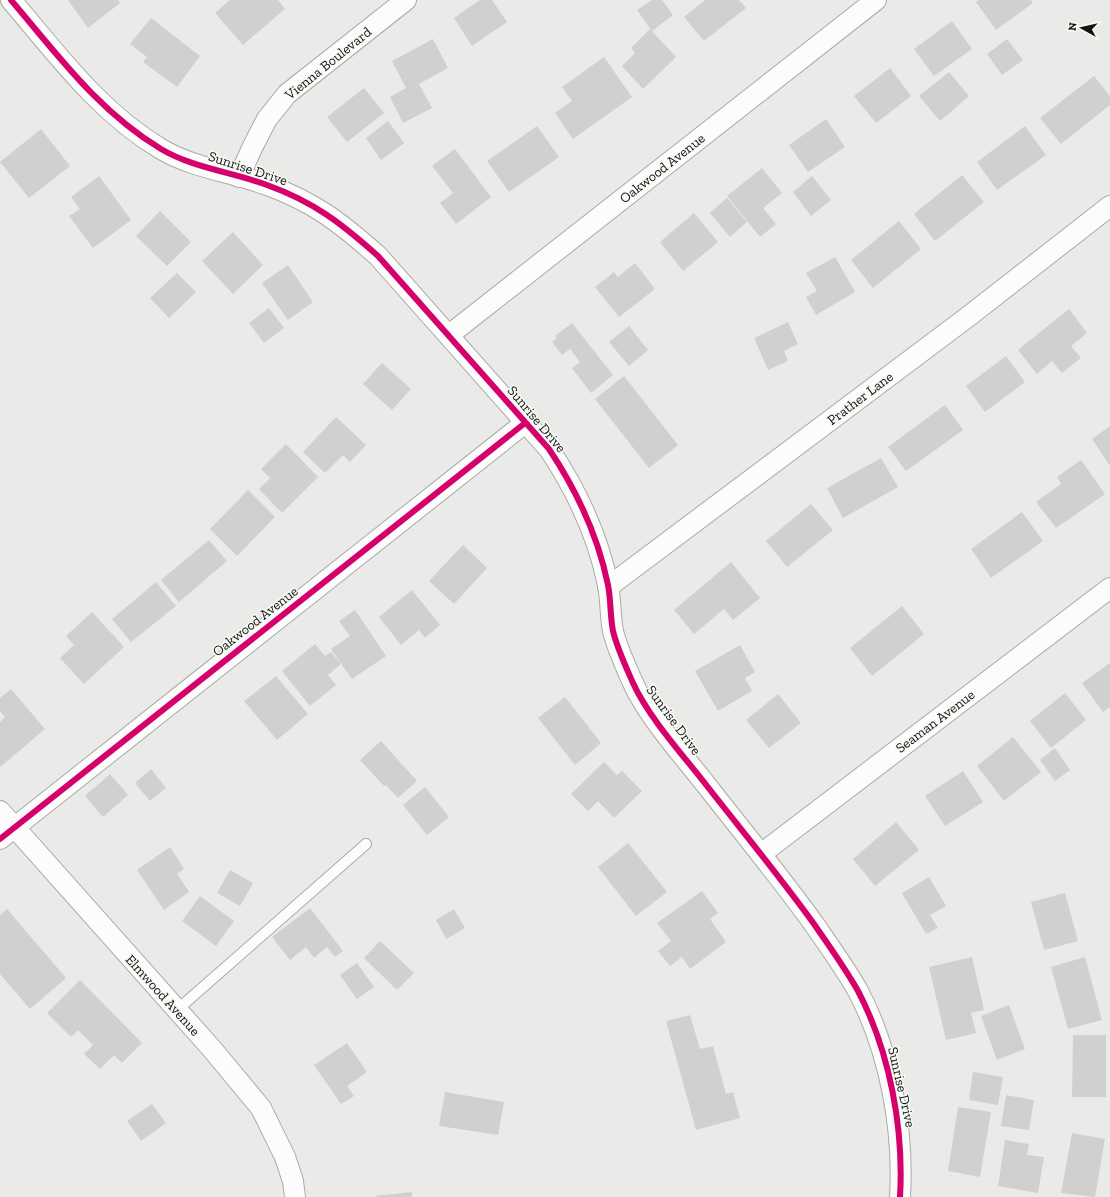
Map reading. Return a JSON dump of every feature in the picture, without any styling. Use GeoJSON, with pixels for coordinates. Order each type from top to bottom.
{"type":"FeatureCollection","features":[{"type":"Feature","properties":{"kind":"street","name":"Sunrise Drive"},"geometry":{"type":"LineString","coordinates":[[12,0],[80,82],[108,111],[161,149],[196,164],[266,184],[296,196],[322,210],[346,228],[378,256],[549,450],[564,472],[586,515],[597,545],[608,587],[614,634],[633,684],[656,720],[761,854],[841,963],[859,993],[881,1047],[888,1072],[901,1137],[900,1197]]}},
{"type":"Feature","properties":{"kind":"street","name":"Vienna Boulevard"},"geometry":{"type":"LineString","coordinates":[[239,177],[267,119],[286,94],[406,0]]}},
{"type":"Feature","properties":{"kind":"street","name":"Oakwood Avenue"},"geometry":{"type":"LineString","coordinates":[[449,335],[876,0]]}},
{"type":"Feature","properties":{"kind":"street","name":"Prather Lane"},"geometry":{"type":"LineString","coordinates":[[608,587],[969,316],[1110,206]]}},
{"type":"Feature","properties":{"kind":"street","name":"Oakwood Avenue"},"geometry":{"type":"LineString","coordinates":[[7,833],[525,423]]}},
{"type":"Feature","properties":{"kind":"street","name":"Seaman Avenue"},"geometry":{"type":"LineString","coordinates":[[761,854],[1110,588]]}},
{"type":"Feature","properties":{"kind":"street","name":"Elmwood Avenue"},"geometry":{"type":"LineString","coordinates":[[0,811],[7,833],[177,1010],[261,1108],[285,1157],[293,1181],[295,1197]]}},
{"type":"Feature","properties":{"kind":"lane"},"geometry":{"type":"LineString","coordinates":[[177,1010],[366,844]]}},
{"type":"Feature","properties":{"kind":"building"},"geometry":{"type":"Polygon","coordinates":[[[68,0],[118,0],[120,3],[88,28],[68,0]]]}},
{"type":"Feature","properties":{"kind":"building"},"geometry":{"type":"Polygon","coordinates":[[[230,0],[278,0],[285,9],[243,45],[215,13],[230,0]]]}},
{"type":"Feature","properties":{"kind":"building"},"geometry":{"type":"Polygon","coordinates":[[[480,0],[492,0],[507,22],[472,46],[454,18],[480,0]]]}},
{"type":"Feature","properties":{"kind":"building"},"geometry":{"type":"Polygon","coordinates":[[[652,0],[662,0],[673,15],[652,31],[637,10],[652,0]]]}},
{"type":"Feature","properties":{"kind":"building"},"geometry":{"type":"Polygon","coordinates":[[[705,0],[739,0],[746,8],[704,41],[684,17],[705,0]]]}},
{"type":"Feature","properties":{"kind":"building"},"geometry":{"type":"Polygon","coordinates":[[[979,0],[1031,0],[1033,3],[996,30],[976,2],[979,0]]]}},
{"type":"Feature","properties":{"kind":"building"},"geometry":{"type":"Polygon","coordinates":[[[151,18],[200,56],[177,87],[143,62],[147,57],[130,44],[151,18]]]}},
{"type":"Feature","properties":{"kind":"building"},"geometry":{"type":"Polygon","coordinates":[[[952,21],[972,49],[934,76],[914,49],[952,21]]]}},
{"type":"Feature","properties":{"kind":"building"},"geometry":{"type":"Polygon","coordinates":[[[650,29],[676,57],[643,89],[622,66],[635,53],[631,48],[650,29]]]}},
{"type":"Feature","properties":{"kind":"building"},"geometry":{"type":"Polygon","coordinates":[[[433,39],[448,68],[419,84],[432,108],[403,123],[390,97],[406,88],[392,61],[433,39]]]}},
{"type":"Feature","properties":{"kind":"building"},"geometry":{"type":"Polygon","coordinates":[[[1007,39],[1023,60],[1002,75],[987,54],[1007,39]]]}},
{"type":"Feature","properties":{"kind":"building"},"geometry":{"type":"Polygon","coordinates":[[[604,57],[632,97],[573,139],[555,113],[572,101],[562,87],[604,57]]]}},
{"type":"Feature","properties":{"kind":"building"},"geometry":{"type":"Polygon","coordinates":[[[890,68],[911,96],[876,123],[854,96],[890,68]]]}},
{"type":"Feature","properties":{"kind":"building"},"geometry":{"type":"Polygon","coordinates":[[[949,72],[969,96],[940,121],[919,96],[949,72]]]}},
{"type":"Feature","properties":{"kind":"building"},"geometry":{"type":"Polygon","coordinates":[[[1094,76],[1110,96],[1110,105],[1061,144],[1040,118],[1094,76]]]}},
{"type":"Feature","properties":{"kind":"building"},"geometry":{"type":"Polygon","coordinates":[[[364,88],[384,113],[347,142],[327,117],[364,88]]]}},
{"type":"Feature","properties":{"kind":"building"},"geometry":{"type":"Polygon","coordinates":[[[826,119],[845,147],[808,172],[789,145],[826,119]]]}},
{"type":"Feature","properties":{"kind":"building"},"geometry":{"type":"Polygon","coordinates":[[[388,121],[404,143],[381,160],[366,138],[388,121]]]}},
{"type":"Feature","properties":{"kind":"building"},"geometry":{"type":"Polygon","coordinates":[[[537,126],[559,157],[509,192],[487,161],[537,126]]]}},
{"type":"Feature","properties":{"kind":"building"},"geometry":{"type":"Polygon","coordinates":[[[1025,126],[1046,155],[997,190],[977,162],[1025,126]]]}},
{"type":"Feature","properties":{"kind":"building"},"geometry":{"type":"Polygon","coordinates":[[[41,129],[70,166],[29,198],[0,162],[41,129]]]}},
{"type":"Feature","properties":{"kind":"building"},"geometry":{"type":"Polygon","coordinates":[[[455,149],[491,197],[456,224],[440,203],[453,193],[432,166],[455,149]]]}},
{"type":"Feature","properties":{"kind":"building"},"geometry":{"type":"Polygon","coordinates":[[[762,168],[782,193],[763,208],[776,224],[760,237],[727,196],[762,168]]]}},
{"type":"Feature","properties":{"kind":"building"},"geometry":{"type":"Polygon","coordinates":[[[962,175],[984,202],[935,241],[914,214],[962,175]]]}},
{"type":"Feature","properties":{"kind":"building"},"geometry":{"type":"Polygon","coordinates":[[[99,176],[131,220],[93,248],[69,216],[80,209],[71,197],[99,176]]]}},
{"type":"Feature","properties":{"kind":"building"},"geometry":{"type":"Polygon","coordinates":[[[812,176],[831,200],[811,216],[793,192],[812,176]]]}},
{"type":"Feature","properties":{"kind":"building"},"geometry":{"type":"Polygon","coordinates":[[[727,198],[747,222],[730,237],[710,213],[727,198]]]}},
{"type":"Feature","properties":{"kind":"building"},"geometry":{"type":"Polygon","coordinates":[[[160,211],[191,242],[167,266],[136,236],[160,211]]]}},
{"type":"Feature","properties":{"kind":"building"},"geometry":{"type":"Polygon","coordinates":[[[694,213],[718,242],[683,271],[660,242],[694,213]]]}},
{"type":"Feature","properties":{"kind":"building"},"geometry":{"type":"Polygon","coordinates":[[[899,221],[921,249],[873,288],[851,260],[899,221]]]}},
{"type":"Feature","properties":{"kind":"building"},"geometry":{"type":"Polygon","coordinates":[[[233,232],[263,265],[233,294],[202,261],[233,232]]]}},
{"type":"Feature","properties":{"kind":"building"},"geometry":{"type":"Polygon","coordinates":[[[835,257],[855,292],[816,315],[806,297],[817,291],[806,273],[835,257]]]}},
{"type":"Feature","properties":{"kind":"building"},"geometry":{"type":"Polygon","coordinates":[[[635,263],[655,289],[619,317],[595,287],[614,272],[618,277],[635,263]]]}},
{"type":"Feature","properties":{"kind":"building"},"geometry":{"type":"Polygon","coordinates":[[[288,265],[313,302],[288,320],[262,283],[288,265]]]}},
{"type":"Feature","properties":{"kind":"building"},"geometry":{"type":"Polygon","coordinates":[[[177,273],[196,292],[169,318],[150,298],[177,273]]]}},
{"type":"Feature","properties":{"kind":"building"},"geometry":{"type":"Polygon","coordinates":[[[269,308],[284,328],[264,343],[249,323],[269,308]]]}},
{"type":"Feature","properties":{"kind":"building"},"geometry":{"type":"Polygon","coordinates":[[[1069,309],[1087,333],[1071,346],[1081,358],[1062,373],[1052,361],[1037,374],[1018,350],[1069,309]]]}},
{"type":"Feature","properties":{"kind":"building"},"geometry":{"type":"Polygon","coordinates":[[[788,322],[798,344],[784,351],[788,361],[768,370],[754,338],[788,322]]]}},
{"type":"Feature","properties":{"kind":"building"},"geometry":{"type":"Polygon","coordinates":[[[572,323],[613,375],[591,393],[572,368],[580,362],[570,349],[562,355],[552,342],[557,338],[555,336],[572,323]]]}},
{"type":"Feature","properties":{"kind":"building"},"geometry":{"type":"Polygon","coordinates":[[[629,326],[648,350],[629,366],[609,342],[629,326]]]}},
{"type":"Feature","properties":{"kind":"building"},"geometry":{"type":"Polygon","coordinates":[[[1006,356],[1025,382],[985,412],[966,386],[1006,356]]]}},
{"type":"Feature","properties":{"kind":"building"},"geometry":{"type":"Polygon","coordinates":[[[382,363],[411,389],[392,410],[363,384],[382,363]]]}},
{"type":"Feature","properties":{"kind":"building"},"geometry":{"type":"Polygon","coordinates":[[[624,376],[678,445],[649,468],[595,399],[624,376]]]}},
{"type":"Feature","properties":{"kind":"building"},"geometry":{"type":"Polygon","coordinates":[[[945,405],[963,430],[906,471],[888,447],[945,405]]]}},
{"type":"Feature","properties":{"kind":"building"},"geometry":{"type":"Polygon","coordinates":[[[336,417],[366,445],[350,462],[343,455],[325,473],[303,452],[336,417]]]}},
{"type":"Feature","properties":{"kind":"building"},"geometry":{"type":"Polygon","coordinates":[[[1110,426],[1110,466],[1092,439],[1110,426]]]}},
{"type":"Feature","properties":{"kind":"building"},"geometry":{"type":"Polygon","coordinates":[[[286,444],[318,477],[282,513],[259,489],[270,478],[261,469],[286,444]]]}},
{"type":"Feature","properties":{"kind":"building"},"geometry":{"type":"Polygon","coordinates":[[[881,458],[898,487],[843,518],[827,488],[881,458]]]}},
{"type":"Feature","properties":{"kind":"building"},"geometry":{"type":"Polygon","coordinates":[[[1081,460],[1105,494],[1056,528],[1036,502],[1061,484],[1057,477],[1081,460]]]}},
{"type":"Feature","properties":{"kind":"building"},"geometry":{"type":"Polygon","coordinates":[[[248,490],[275,517],[237,556],[210,529],[248,490]]]}},
{"type":"Feature","properties":{"kind":"building"},"geometry":{"type":"Polygon","coordinates":[[[811,504],[833,530],[787,567],[766,541],[811,504]]]}},
{"type":"Feature","properties":{"kind":"building"},"geometry":{"type":"Polygon","coordinates":[[[1022,512],[1043,541],[991,578],[971,549],[1022,512]]]}},
{"type":"Feature","properties":{"kind":"building"},"geometry":{"type":"Polygon","coordinates":[[[209,540],[227,561],[179,602],[161,580],[209,540]]]}},
{"type":"Feature","properties":{"kind":"building"},"geometry":{"type":"Polygon","coordinates":[[[463,545],[487,568],[454,604],[429,581],[463,545]]]}},
{"type":"Feature","properties":{"kind":"building"},"geometry":{"type":"Polygon","coordinates":[[[731,562],[760,598],[733,620],[724,609],[694,634],[674,610],[731,562]]]}},
{"type":"Feature","properties":{"kind":"building"},"geometry":{"type":"Polygon","coordinates":[[[156,582],[176,606],[131,642],[112,619],[156,582]]]}},
{"type":"Feature","properties":{"kind":"building"},"geometry":{"type":"Polygon","coordinates":[[[412,590],[440,625],[425,638],[419,630],[401,645],[379,617],[412,590]]]}},
{"type":"Feature","properties":{"kind":"building"},"geometry":{"type":"Polygon","coordinates":[[[902,606],[924,634],[872,676],[850,648],[902,606]]]}},
{"type":"Feature","properties":{"kind":"building"},"geometry":{"type":"Polygon","coordinates":[[[355,610],[386,656],[352,679],[331,649],[350,636],[339,621],[355,610]]]}},
{"type":"Feature","properties":{"kind":"building"},"geometry":{"type":"Polygon","coordinates":[[[92,612],[124,647],[84,684],[60,658],[74,645],[66,636],[92,612]]]}},
{"type":"Feature","properties":{"kind":"building"},"geometry":{"type":"Polygon","coordinates":[[[315,644],[325,656],[331,652],[341,664],[328,675],[336,685],[310,706],[282,671],[315,644]]]}},
{"type":"Feature","properties":{"kind":"building"},"geometry":{"type":"Polygon","coordinates":[[[740,645],[755,672],[745,678],[752,691],[718,711],[695,671],[740,645]]]}},
{"type":"Feature","properties":{"kind":"building"},"geometry":{"type":"Polygon","coordinates":[[[1110,663],[1110,707],[1103,712],[1082,683],[1110,663]]]}},
{"type":"Feature","properties":{"kind":"building"},"geometry":{"type":"Polygon","coordinates":[[[276,676],[308,714],[277,740],[244,701],[276,676]]]}},
{"type":"Feature","properties":{"kind":"building"},"geometry":{"type":"Polygon","coordinates":[[[11,689],[45,729],[0,767],[0,722],[5,717],[0,711],[0,698],[11,689]]]}},
{"type":"Feature","properties":{"kind":"building"},"geometry":{"type":"Polygon","coordinates":[[[1065,693],[1086,720],[1051,748],[1030,721],[1065,693]]]}},
{"type":"Feature","properties":{"kind":"building"},"geometry":{"type":"Polygon","coordinates":[[[778,694],[801,723],[769,748],[746,720],[778,694]]]}},
{"type":"Feature","properties":{"kind":"building"},"geometry":{"type":"Polygon","coordinates":[[[565,697],[601,743],[575,765],[538,718],[565,697]]]}},
{"type":"Feature","properties":{"kind":"building"},"geometry":{"type":"Polygon","coordinates":[[[1013,737],[1041,772],[1004,801],[977,766],[1013,737]]]}},
{"type":"Feature","properties":{"kind":"building"},"geometry":{"type":"Polygon","coordinates":[[[381,741],[417,781],[398,798],[386,785],[384,786],[360,760],[381,741]]]}},
{"type":"Feature","properties":{"kind":"building"},"geometry":{"type":"Polygon","coordinates":[[[1055,748],[1070,770],[1055,781],[1040,760],[1055,748]]]}},
{"type":"Feature","properties":{"kind":"building"},"geometry":{"type":"Polygon","coordinates":[[[604,762],[617,775],[622,771],[642,791],[614,818],[598,801],[588,811],[571,794],[604,762]]]}},
{"type":"Feature","properties":{"kind":"building"},"geometry":{"type":"Polygon","coordinates":[[[151,769],[166,788],[150,801],[135,783],[151,769]]]}},
{"type":"Feature","properties":{"kind":"building"},"geometry":{"type":"Polygon","coordinates":[[[963,771],[983,802],[945,826],[925,796],[963,771]]]}},
{"type":"Feature","properties":{"kind":"building"},"geometry":{"type":"Polygon","coordinates":[[[110,774],[128,795],[103,817],[85,796],[110,774]]]}},
{"type":"Feature","properties":{"kind":"building"},"geometry":{"type":"Polygon","coordinates":[[[425,787],[449,817],[427,835],[403,805],[425,787]]]}},
{"type":"Feature","properties":{"kind":"building"},"geometry":{"type":"Polygon","coordinates":[[[896,822],[919,850],[875,886],[853,859],[896,822]]]}},
{"type":"Feature","properties":{"kind":"building"},"geometry":{"type":"Polygon","coordinates":[[[628,843],[667,892],[636,916],[598,867],[628,843]]]}},
{"type":"Feature","properties":{"kind":"building"},"geometry":{"type":"Polygon","coordinates":[[[170,847],[184,869],[177,874],[189,892],[164,910],[137,870],[170,847]]]}},
{"type":"Feature","properties":{"kind":"building"},"geometry":{"type":"Polygon","coordinates":[[[230,870],[253,883],[240,906],[217,893],[230,870]]]}},
{"type":"Feature","properties":{"kind":"building"},"geometry":{"type":"Polygon","coordinates":[[[929,877],[946,906],[930,915],[938,928],[926,934],[902,893],[929,877]]]}},
{"type":"Feature","properties":{"kind":"building"},"geometry":{"type":"Polygon","coordinates":[[[702,891],[718,913],[710,919],[726,942],[690,969],[682,957],[670,966],[658,951],[671,941],[657,923],[702,891]]]}},
{"type":"Feature","properties":{"kind":"building"},"geometry":{"type":"Polygon","coordinates":[[[1065,893],[1078,941],[1044,950],[1031,902],[1065,893]]]}},
{"type":"Feature","properties":{"kind":"building"},"geometry":{"type":"Polygon","coordinates":[[[200,896],[234,921],[216,946],[182,921],[200,896]]]}},
{"type":"Feature","properties":{"kind":"building"},"geometry":{"type":"Polygon","coordinates":[[[310,908],[343,951],[335,957],[327,947],[314,958],[306,947],[290,960],[272,937],[310,908]]]}},
{"type":"Feature","properties":{"kind":"building"},"geometry":{"type":"Polygon","coordinates":[[[7,909],[66,978],[30,1009],[0,974],[0,915],[7,909]]]}},
{"type":"Feature","properties":{"kind":"building"},"geometry":{"type":"Polygon","coordinates":[[[454,909],[465,928],[446,939],[436,920],[454,909]]]}},
{"type":"Feature","properties":{"kind":"building"},"geometry":{"type":"Polygon","coordinates":[[[380,941],[414,973],[397,990],[364,958],[380,941]]]}},
{"type":"Feature","properties":{"kind":"building"},"geometry":{"type":"Polygon","coordinates":[[[972,957],[984,1010],[971,1013],[976,1033],[946,1040],[929,967],[972,957]]]}},
{"type":"Feature","properties":{"kind":"building"},"geometry":{"type":"Polygon","coordinates":[[[1085,957],[1102,1020],[1068,1029],[1051,967],[1085,957]]]}},
{"type":"Feature","properties":{"kind":"building"},"geometry":{"type":"Polygon","coordinates":[[[357,963],[374,987],[357,999],[340,975],[357,963]]]}},
{"type":"Feature","properties":{"kind":"building"},"geometry":{"type":"Polygon","coordinates":[[[80,980],[142,1043],[122,1063],[114,1055],[100,1069],[84,1054],[93,1045],[78,1030],[71,1037],[47,1013],[80,980]]]}},
{"type":"Feature","properties":{"kind":"building"},"geometry":{"type":"Polygon","coordinates":[[[1009,1005],[1025,1049],[997,1060],[981,1016],[1009,1005]]]}},
{"type":"Feature","properties":{"kind":"building"},"geometry":{"type":"Polygon","coordinates":[[[690,1015],[700,1049],[713,1046],[726,1094],[733,1092],[740,1118],[696,1130],[666,1021],[690,1015]]]}},
{"type":"Feature","properties":{"kind":"building"},"geometry":{"type":"Polygon","coordinates":[[[1073,1035],[1106,1035],[1106,1097],[1072,1097],[1073,1035]]]}},
{"type":"Feature","properties":{"kind":"building"},"geometry":{"type":"Polygon","coordinates":[[[347,1043],[367,1072],[347,1086],[354,1096],[341,1104],[314,1065],[347,1043]]]}},
{"type":"Feature","properties":{"kind":"building"},"geometry":{"type":"Polygon","coordinates":[[[973,1072],[1003,1077],[998,1105],[969,1100],[973,1072]]]}},
{"type":"Feature","properties":{"kind":"building"},"geometry":{"type":"Polygon","coordinates":[[[445,1092],[504,1102],[498,1135],[439,1126],[445,1092]]]}},
{"type":"Feature","properties":{"kind":"building"},"geometry":{"type":"Polygon","coordinates":[[[1006,1095],[1034,1100],[1029,1130],[1001,1126],[1006,1095]]]}},
{"type":"Feature","properties":{"kind":"building"},"geometry":{"type":"Polygon","coordinates":[[[152,1104],[166,1123],[141,1141],[127,1121],[152,1104]]]}},
{"type":"Feature","properties":{"kind":"building"},"geometry":{"type":"Polygon","coordinates":[[[958,1107],[991,1112],[980,1177],[948,1171],[958,1107]]]}},
{"type":"Feature","properties":{"kind":"building"},"geometry":{"type":"Polygon","coordinates":[[[1072,1133],[1105,1139],[1095,1197],[1061,1193],[1072,1133]]]}},
{"type":"Feature","properties":{"kind":"building"},"geometry":{"type":"Polygon","coordinates":[[[1005,1140],[1029,1144],[1027,1155],[1044,1157],[1038,1193],[998,1186],[1005,1140]]]}},
{"type":"Feature","properties":{"kind":"building"},"geometry":{"type":"Polygon","coordinates":[[[412,1192],[412,1197],[375,1197],[375,1196],[412,1192]]]}},
{"type":"Feature","properties":{"kind":"cycle path"},"geometry":{"type":"LineString","coordinates":[[11,0],[62,61],[98,100],[139,134],[161,149],[186,161],[254,180],[284,192],[313,206],[352,233],[378,256],[549,449],[569,481],[592,532],[604,567],[610,596],[612,625],[619,651],[640,696],[657,723],[775,872],[814,924],[858,991],[879,1039],[892,1091],[900,1145],[900,1197]]}},
{"type":"Feature","properties":{"kind":"cycle path"},"geometry":{"type":"LineString","coordinates":[[0,839],[525,423]]}}]}
